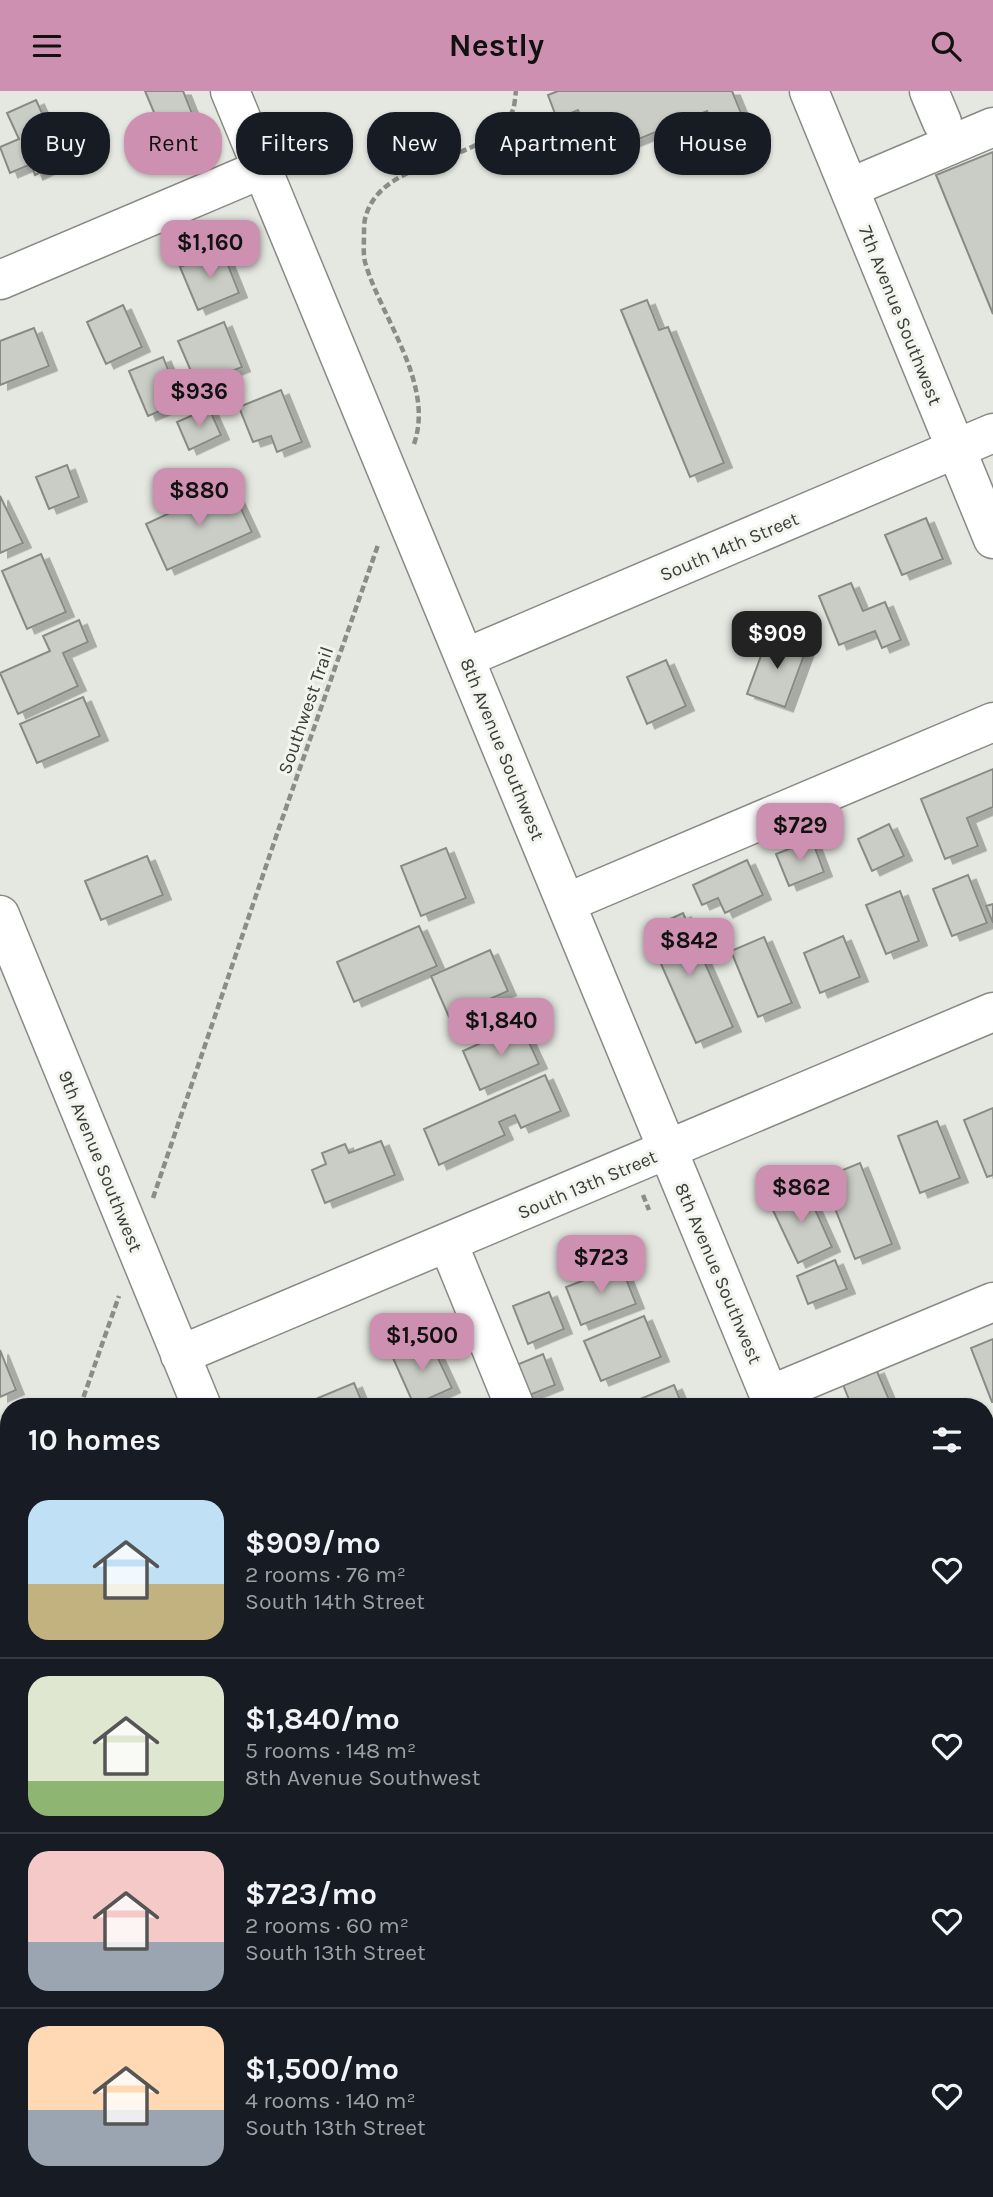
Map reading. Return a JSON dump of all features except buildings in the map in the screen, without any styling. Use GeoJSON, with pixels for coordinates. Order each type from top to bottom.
{"type":"FeatureCollection","features":[{"type":"Feature","properties":{"kind":"street","name":"8th Avenue Southwest"},"geometry":{"type":"LineString","coordinates":[[230,91],[239,112]]}},
{"type":"Feature","properties":{"kind":"street","name":"7th Avenue Southwest"},"geometry":{"type":"LineString","coordinates":[[816,93],[849,188],[993,540]]}},
{"type":"Feature","properties":{"kind":"street"},"geometry":{"type":"LineString","coordinates":[[849,188],[993,127]]}},
{"type":"Feature","properties":{"kind":"street"},"geometry":{"type":"LineString","coordinates":[[0,280],[248,175]]}},
{"type":"Feature","properties":{"kind":"street","name":"8th Avenue Southwest"},"geometry":{"type":"LineString","coordinates":[[265,175],[771,1398]]}},
{"type":"Feature","properties":{"kind":"street","name":"South 14th Street"},"geometry":{"type":"LineString","coordinates":[[465,658],[993,433]]}},
{"type":"Feature","properties":{"kind":"street"},"geometry":{"type":"LineString","coordinates":[[566,903],[993,722]]}},
{"type":"Feature","properties":{"kind":"street","name":"9th Avenue Southwest"},"geometry":{"type":"LineString","coordinates":[[0,915],[198,1398]]}},
{"type":"Feature","properties":{"kind":"street","name":"South 13th Street"},"geometry":{"type":"LineString","coordinates":[[180,1355],[993,1012]]}},
{"type":"Feature","properties":{"kind":"street"},"geometry":{"type":"LineString","coordinates":[[448,1243],[510,1398]]}},
{"type":"Feature","properties":{"kind":"street"},"geometry":{"type":"LineString","coordinates":[[779,1398],[993,1302]]}},
{"type":"Feature","properties":{"kind":"path"},"geometry":{"type":"LineString","coordinates":[[397,492],[418,432],[419,404],[413,377],[364,259],[365,219],[373,200],[386,186],[408,173],[478,143],[498,129],[512,112],[516,91]]}},
{"type":"Feature","properties":{"kind":"path","name":"Southwest Trail"},"geometry":{"type":"LineString","coordinates":[[83,1398],[379,542]]}}]}
